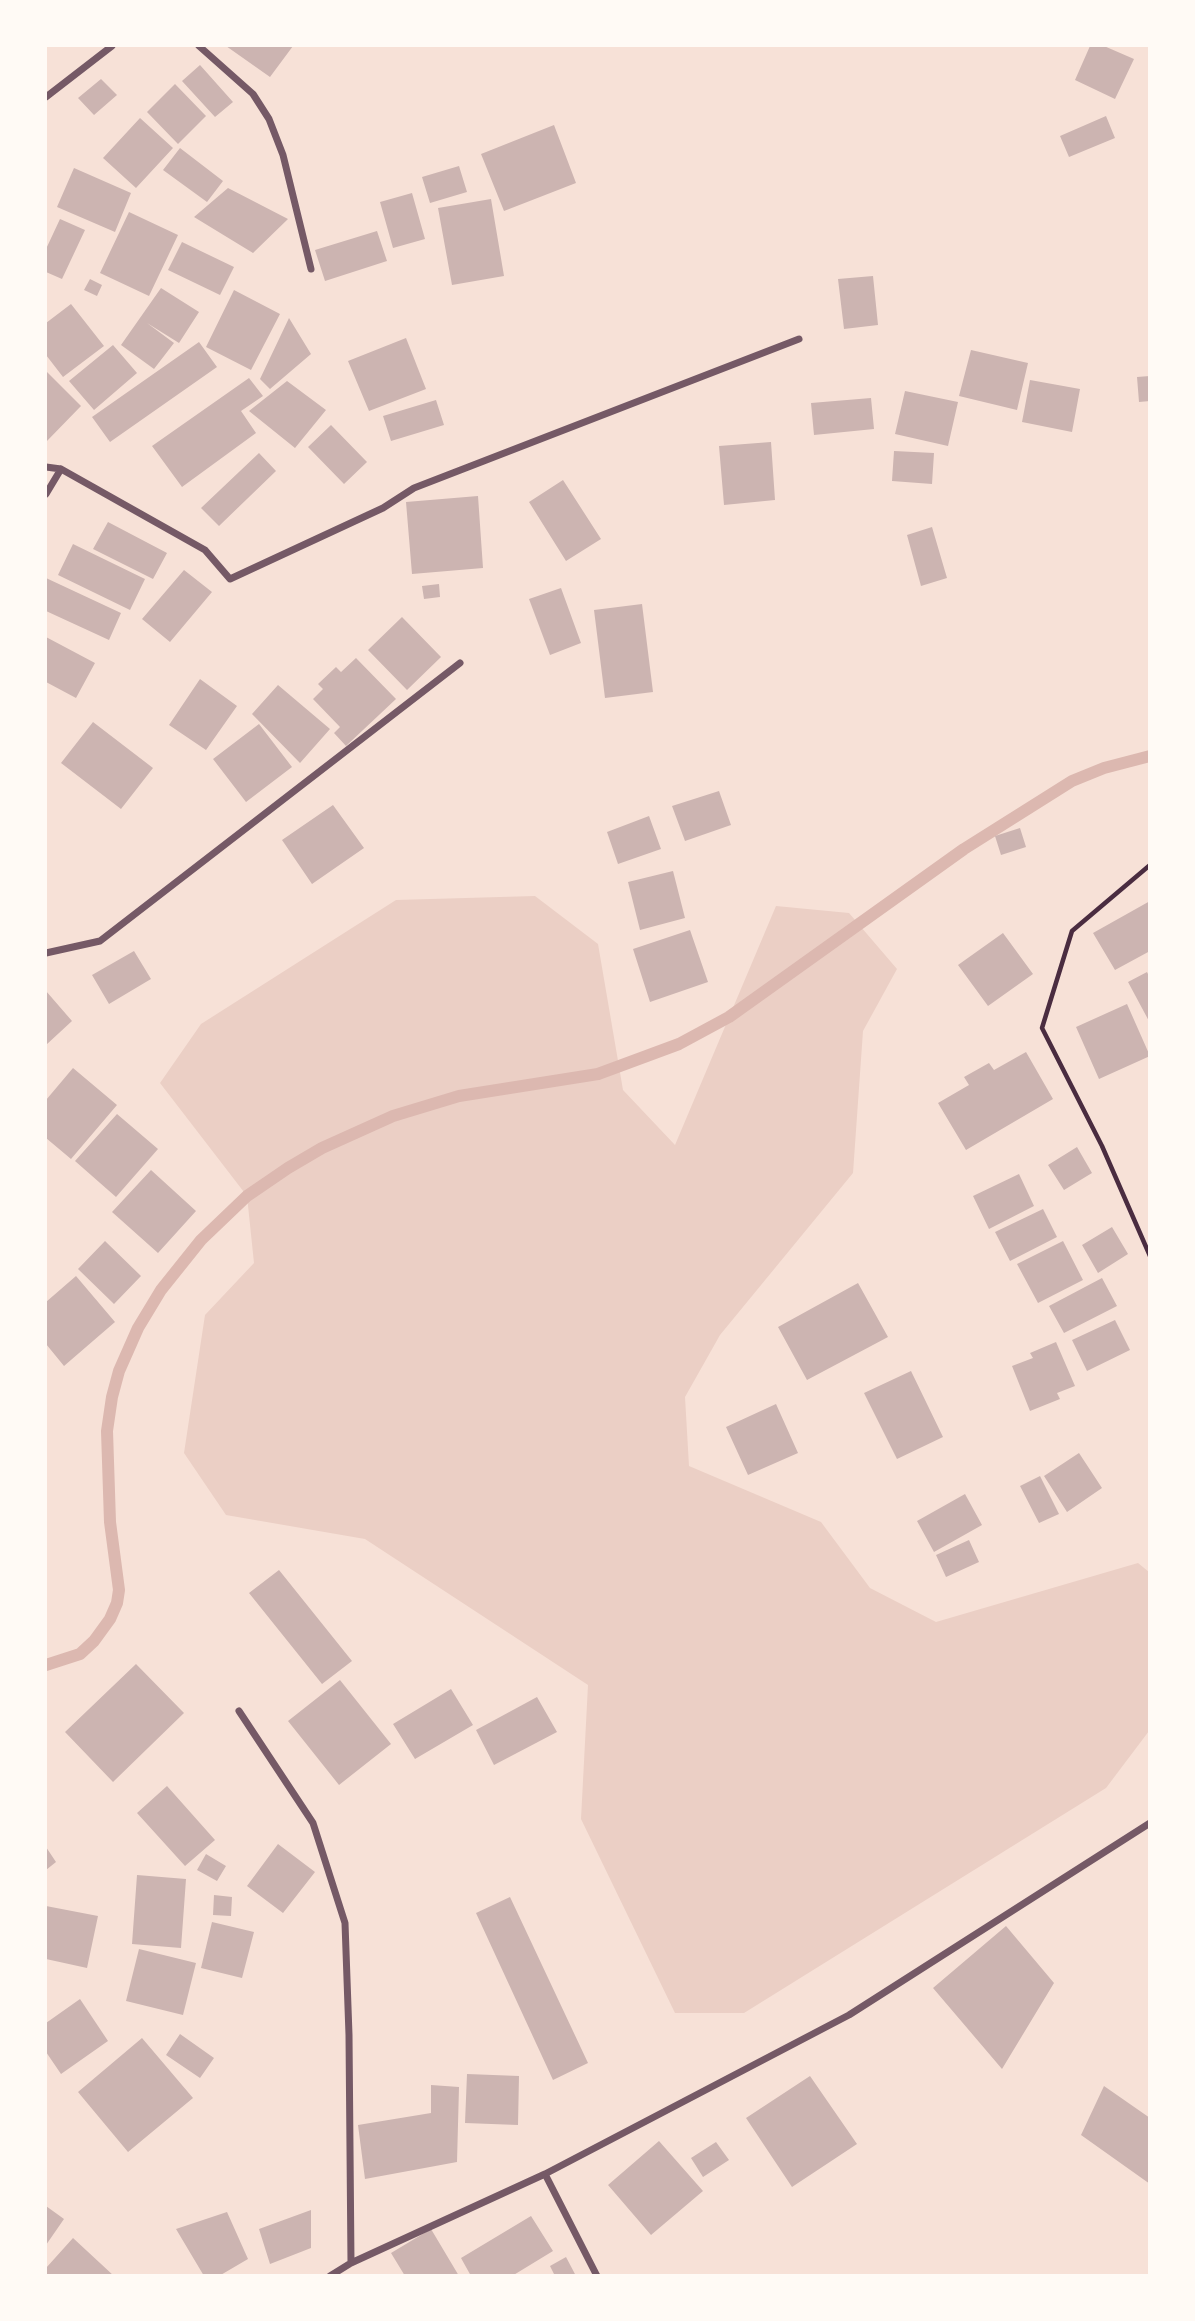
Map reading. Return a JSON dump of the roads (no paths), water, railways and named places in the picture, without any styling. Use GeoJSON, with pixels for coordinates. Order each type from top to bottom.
{"type":"FeatureCollection","features":[{"type":"Feature","properties":{"kind":"street"},"geometry":{"type":"LineString","coordinates":[[46,97],[112,46]]}},
{"type":"Feature","properties":{"kind":"street"},"geometry":{"type":"LineString","coordinates":[[200,46],[253,94],[269,119],[283,155],[311,269]]}},
{"type":"Feature","properties":{"kind":"street"},"geometry":{"type":"LineString","coordinates":[[46,467],[61,470],[205,550],[230,579],[383,508],[414,488],[799,339]]}},
{"type":"Feature","properties":{"kind":"street"},"geometry":{"type":"LineString","coordinates":[[46,494],[61,470]]}},
{"type":"Feature","properties":{"kind":"street"},"geometry":{"type":"LineString","coordinates":[[46,953],[100,941],[460,663]]}},
{"type":"Feature","properties":{"kind":"street"},"geometry":{"type":"LineString","coordinates":[[239,1711],[313,1823],[345,1923],[351,2263]]}},
{"type":"Feature","properties":{"kind":"street"},"geometry":{"type":"LineString","coordinates":[[330,2276],[351,2263],[545,2174],[849,2015],[1150,1823]]}},
{"type":"Feature","properties":{"kind":"street"},"geometry":{"type":"LineString","coordinates":[[545,2174],[597,2276]]}},
{"type":"Feature","properties":{"kind":"waterway"},"geometry":{"type":"LineString","coordinates":[[46,1665],[80,1654],[94,1641],[110,1619],[117,1603],[119,1590],[110,1522],[107,1431],[119,1371],[138,1328],[161,1290],[201,1240],[247,1196],[322,1148],[393,1116],[459,1096],[598,1074],[679,1044],[729,1017],[964,849],[1072,781],[1104,768],[1150,756]]}}]}
